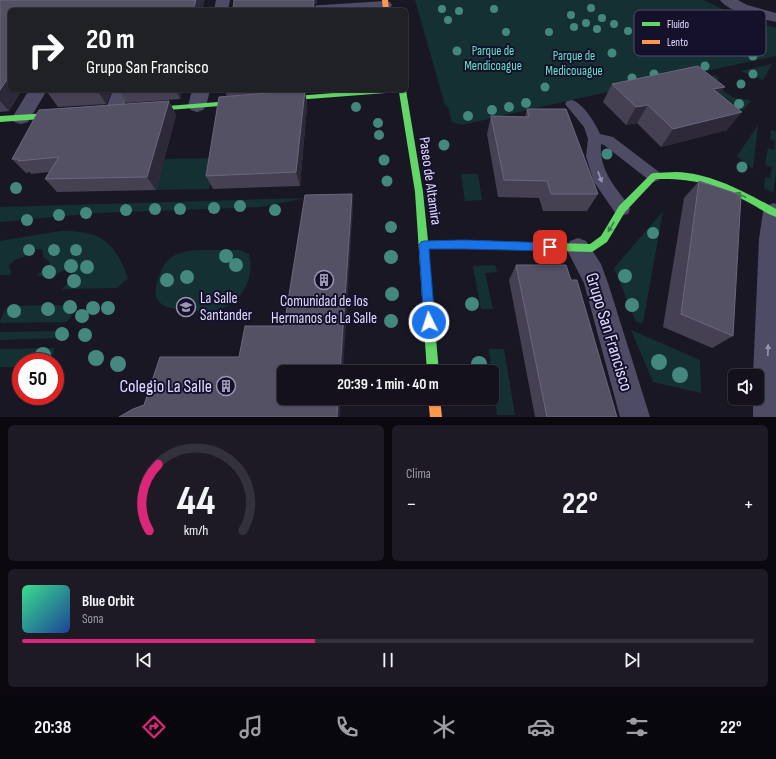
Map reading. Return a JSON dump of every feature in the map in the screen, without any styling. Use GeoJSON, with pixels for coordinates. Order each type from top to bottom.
{"type":"FeatureCollection","features":[{"type":"Feature","properties":{"kind":"street"},"geometry":{"type":"LineString","coordinates":[[727,0],[749,10]]}},
{"type":"Feature","properties":{"kind":"street"},"geometry":{"type":"LineString","coordinates":[[338,8],[385,5]]}},
{"type":"Feature","properties":{"kind":"street"},"geometry":{"type":"LineString","coordinates":[[766,15],[776,18]]}},
{"type":"Feature","properties":{"kind":"street"},"geometry":{"type":"LineString","coordinates":[[21,118],[37,92]]}},
{"type":"Feature","properties":{"kind":"street"},"geometry":{"type":"LineString","coordinates":[[122,92],[118,111],[199,98],[352,92]]}},
{"type":"Feature","properties":{"kind":"street","name":"Paseo de Altamira"},"geometry":{"type":"LineString","coordinates":[[402,92],[419,192],[433,365]]}},
{"type":"Feature","properties":{"kind":"street"},"geometry":{"type":"LineString","coordinates":[[0,119],[75,114]]}},
{"type":"Feature","properties":{"kind":"street"},"geometry":{"type":"LineString","coordinates":[[424,245],[464,244],[592,248],[604,239],[622,209],[654,176],[676,175],[703,180],[739,193],[775,212],[771,239],[768,417]]}},
{"type":"Feature","properties":{"kind":"street","name":"Grupo San Francisco"},"geometry":{"type":"LineString","coordinates":[[578,248],[592,272],[596,283],[635,417]]}},
{"type":"Feature","properties":{"kind":"street"},"geometry":{"type":"LineString","coordinates":[[435,405],[436,417]]}},
{"type":"Feature","properties":{"kind":"lane"},"geometry":{"type":"LineString","coordinates":[[572,104],[590,126],[595,139],[593,156],[602,182],[622,209]]}},
{"type":"Feature","properties":{"kind":"lane"},"geometry":{"type":"LineString","coordinates":[[595,139],[608,140],[654,176]]}},
{"type":"Feature","properties":{"kind":"green space","name":"Parque de Mendicoague"},"geometry":{"type":"Polygon","coordinates":[[[415,0],[704,0],[724,10],[634,10],[634,56],[766,56],[766,25],[776,28],[776,56],[462,125],[452,122],[448,107],[445,105],[415,0]]]}},
{"type":"Feature","properties":{"kind":"green space"},"geometry":{"type":"Polygon","coordinates":[[[772,64],[763,80],[740,71],[772,64]]]}},
{"type":"Feature","properties":{"kind":"green space"},"geometry":{"type":"Polygon","coordinates":[[[715,75],[719,78],[716,82],[726,93],[736,98],[751,101],[743,110],[699,80],[715,75]]]}},
{"type":"Feature","properties":{"kind":"green space"},"geometry":{"type":"Polygon","coordinates":[[[758,125],[753,169],[737,156],[758,125]]]}},
{"type":"Feature","properties":{"kind":"green space"},"geometry":{"type":"Polygon","coordinates":[[[771,130],[776,131],[776,172],[773,193],[764,188],[765,177],[770,178],[772,167],[765,165],[768,148],[774,150],[775,141],[770,139],[771,130]]]}},
{"type":"Feature","properties":{"kind":"green space"},"geometry":{"type":"Polygon","coordinates":[[[216,158],[209,189],[154,190],[165,159],[216,158]]]}},
{"type":"Feature","properties":{"kind":"green space"},"geometry":{"type":"Polygon","coordinates":[[[461,174],[478,174],[482,200],[465,201],[461,174]]]}},
{"type":"Feature","properties":{"kind":"green space"},"geometry":{"type":"Polygon","coordinates":[[[306,198],[261,207],[97,213],[0,222],[0,207],[306,198]]]}},
{"type":"Feature","properties":{"kind":"green space"},"geometry":{"type":"Polygon","coordinates":[[[663,211],[643,323],[636,322],[614,268],[663,211]]]}},
{"type":"Feature","properties":{"kind":"green space"},"geometry":{"type":"Polygon","coordinates":[[[60,231],[86,233],[104,240],[111,246],[117,255],[128,278],[117,288],[62,289],[73,278],[74,270],[69,268],[54,275],[36,276],[50,264],[49,261],[43,257],[43,250],[38,249],[30,251],[24,257],[17,259],[12,263],[9,266],[11,273],[9,275],[0,275],[0,241],[60,231]]]}},
{"type":"Feature","properties":{"kind":"green space"},"geometry":{"type":"Polygon","coordinates":[[[195,250],[240,250],[249,254],[251,264],[248,282],[238,298],[231,304],[222,309],[213,311],[199,311],[170,308],[160,303],[158,300],[156,294],[157,283],[166,263],[173,256],[183,252],[195,250]]]}},
{"type":"Feature","properties":{"kind":"green space"},"geometry":{"type":"Polygon","coordinates":[[[495,265],[497,272],[485,273],[493,309],[481,309],[473,266],[495,265]]]}},
{"type":"Feature","properties":{"kind":"green space"},"geometry":{"type":"Polygon","coordinates":[[[70,305],[75,307],[70,318],[66,322],[1,323],[0,321],[5,310],[9,306],[70,305]]]}},
{"type":"Feature","properties":{"kind":"green space"},"geometry":{"type":"Polygon","coordinates":[[[631,330],[700,360],[701,393],[653,382],[631,330]]]}},
{"type":"Feature","properties":{"kind":"green space"},"geometry":{"type":"Polygon","coordinates":[[[63,331],[64,335],[60,338],[0,340],[0,332],[63,331]]]}},
{"type":"Feature","properties":{"kind":"green space"},"geometry":{"type":"Polygon","coordinates":[[[54,348],[54,352],[12,353],[12,367],[0,367],[0,349],[54,348]]]}},
{"type":"Feature","properties":{"kind":"green space"},"geometry":{"type":"Polygon","coordinates":[[[489,349],[504,349],[515,415],[497,415],[496,405],[499,405],[499,365],[491,365],[489,349]]]}},
{"type":"Feature","properties":{"kind":"building"},"geometry":{"type":"Polygon","coordinates":[[[0,0],[196,0],[194,8],[8,8],[8,78],[0,90],[0,0]]]}},
{"type":"Feature","properties":{"kind":"building"},"geometry":{"type":"Polygon","coordinates":[[[234,0],[314,0],[313,8],[233,8],[234,0]]]}},
{"type":"Feature","properties":{"kind":"building"},"geometry":{"type":"Polygon","coordinates":[[[698,66],[725,87],[713,89],[742,112],[673,129],[648,105],[636,107],[612,84],[698,66]]]}},
{"type":"Feature","properties":{"kind":"building"},"geometry":{"type":"Polygon","coordinates":[[[280,92],[305,92],[296,172],[206,176],[219,97],[280,92]]]}},
{"type":"Feature","properties":{"kind":"building"},"geometry":{"type":"Polygon","coordinates":[[[169,101],[147,177],[45,179],[59,157],[18,161],[19,159],[12,159],[39,110],[169,101]]]}},
{"type":"Feature","properties":{"kind":"building"},"geometry":{"type":"Polygon","coordinates":[[[527,109],[566,109],[598,194],[551,194],[547,181],[504,180],[491,116],[529,117],[527,109]]]}},
{"type":"Feature","properties":{"kind":"building"},"geometry":{"type":"Polygon","coordinates":[[[699,181],[741,195],[733,336],[681,314],[699,181]]]}},
{"type":"Feature","properties":{"kind":"building"},"geometry":{"type":"Polygon","coordinates":[[[352,194],[340,365],[277,365],[277,405],[338,405],[337,417],[119,417],[144,405],[160,357],[239,357],[245,326],[284,326],[305,195],[352,194]]]}},
{"type":"Feature","properties":{"kind":"building"},"geometry":{"type":"Polygon","coordinates":[[[516,265],[566,265],[571,280],[577,280],[617,417],[547,417],[516,265]]]}},
{"type":"Feature","properties":{"kind":"traffic: fast"},"geometry":{"type":"LineString","coordinates":[[142,110],[376,92]]}},
{"type":"Feature","properties":{"kind":"traffic: fast"},"geometry":{"type":"LineString","coordinates":[[402,92],[419,192],[432,365]]}},
{"type":"Feature","properties":{"kind":"traffic: fast"},"geometry":{"type":"LineString","coordinates":[[0,119],[66,115]]}},
{"type":"Feature","properties":{"kind":"traffic: fast"},"geometry":{"type":"LineString","coordinates":[[424,245],[464,244],[592,248],[604,239],[622,209],[654,176],[676,175],[702,179],[728,188],[776,213]]}},
{"type":"Feature","properties":{"kind":"traffic: slow"},"geometry":{"type":"LineString","coordinates":[[385,0],[386,8]]}},
{"type":"Feature","properties":{"kind":"traffic: slow"},"geometry":{"type":"LineString","coordinates":[[435,405],[436,417]]}},
{"type":"Feature","properties":{"kind":"place","name":"Comunidad de los Hermanos de La Salle"},"geometry":{"type":"Point","coordinates":[324,280]}},
{"type":"Feature","properties":{"kind":"place","name":"La Salle Santander"},"geometry":{"type":"Point","coordinates":[186,307]}},
{"type":"Feature","properties":{"kind":"place","name":"Colegio La Salle"},"geometry":{"type":"Point","coordinates":[226,386]}},
{"type":"Feature","properties":{"kind":"route"},"geometry":{"type":"LineString","coordinates":[[429,322],[424,245],[464,244],[550,247]]}},
{"type":"Feature","properties":{"kind":"park label","name":"Parque de Medicouague"},"geometry":{"type":"Point","coordinates":[574,64]}}]}
